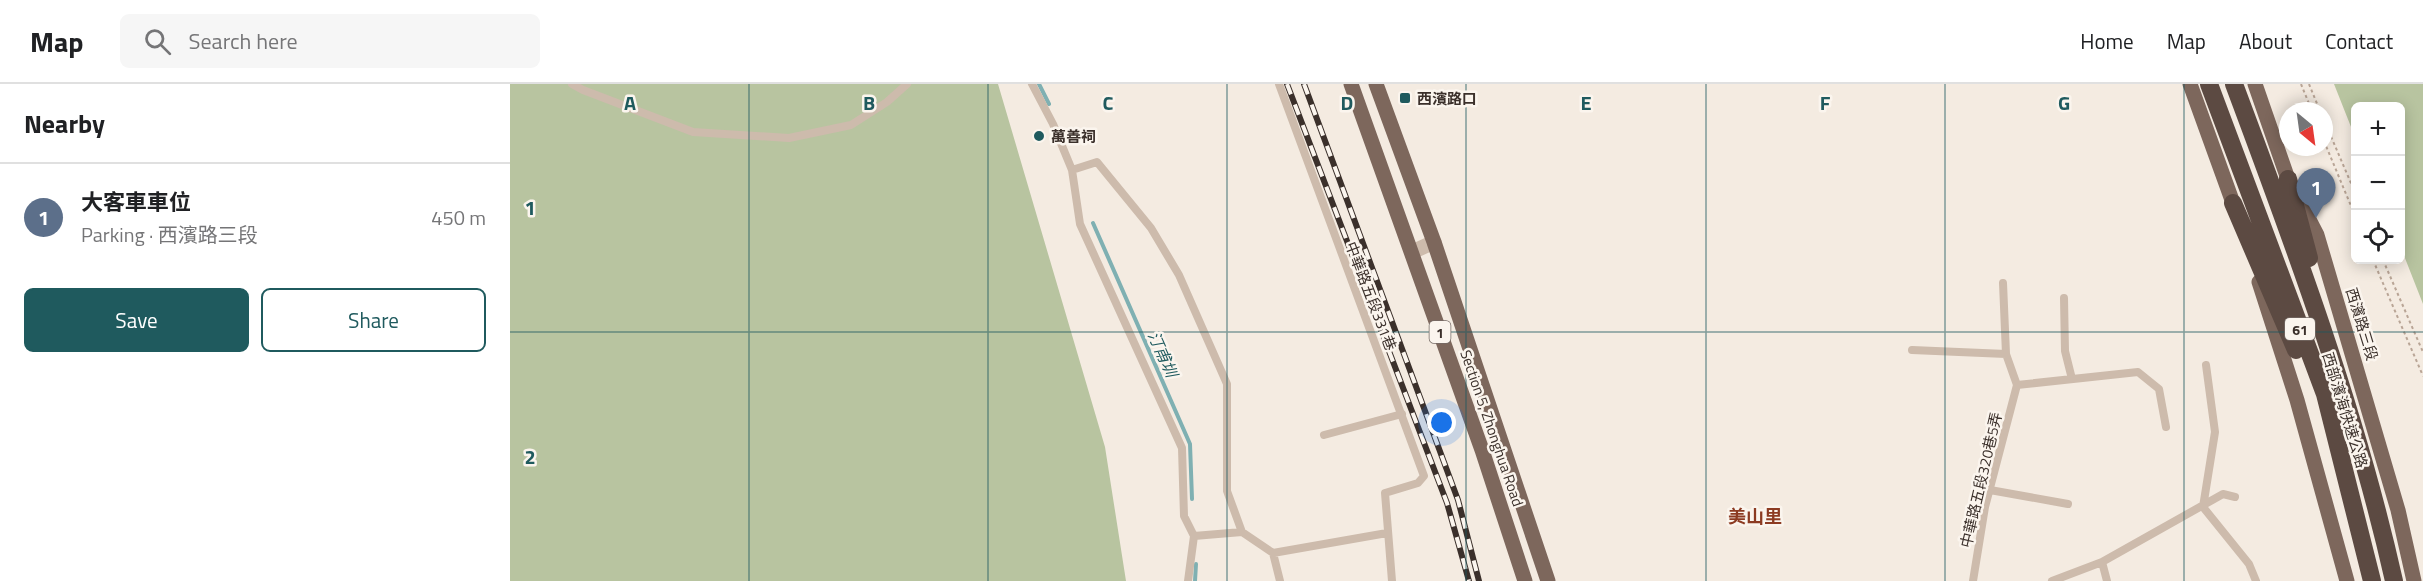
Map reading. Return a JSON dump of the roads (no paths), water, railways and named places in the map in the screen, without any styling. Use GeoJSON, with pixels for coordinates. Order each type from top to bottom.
{"type":"FeatureCollection","features":[{"type":"Feature","properties":{"kind":"highway","name":"西部濱海快速公路"},"geometry":{"type":"LineString","coordinates":[[2209,84],[2325,394],[2372,581]]}},
{"type":"Feature","properties":{"kind":"highway","name":"西部濱海快速公路"},"geometry":{"type":"LineString","coordinates":[[2234,84],[2344,390],[2381,524],[2394,581]]}},
{"type":"Feature","properties":{"kind":"highway"},"geometry":{"type":"LineString","coordinates":[[2288,179],[2344,390]]}},
{"type":"Feature","properties":{"kind":"highway"},"geometry":{"type":"LineString","coordinates":[[2233,203],[2316,397],[2353,503]]}},
{"type":"Feature","properties":{"kind":"main road","name":"Section 5, Zhonghua Road"},"geometry":{"type":"LineString","coordinates":[[1351,84],[1478,439],[1525,581]]}},
{"type":"Feature","properties":{"kind":"main road","name":"Section 5, Zhonghua Road"},"geometry":{"type":"LineString","coordinates":[[1376,84],[1434,242],[1548,581]]}},
{"type":"Feature","properties":{"kind":"main road","name":"61"},"geometry":{"type":"LineString","coordinates":[[2190,84],[2233,203],[2297,400],[2347,581]]}},
{"type":"Feature","properties":{"kind":"main road","name":"西濱路三段"},"geometry":{"type":"LineString","coordinates":[[2255,84],[2288,179],[2317,236],[2398,510],[2414,581]]}},
{"type":"Feature","properties":{"kind":"street"},"geometry":{"type":"LineString","coordinates":[[1412,252],[1434,242]]}},
{"type":"Feature","properties":{"kind":"lane"},"geometry":{"type":"LineString","coordinates":[[572,84],[693,132],[789,138],[851,125],[887,102],[907,84]]}},
{"type":"Feature","properties":{"kind":"lane"},"geometry":{"type":"LineString","coordinates":[[1032,84],[1053,124],[1072,170],[1080,224],[1182,448],[1184,516],[1194,536],[1188,581]]}},
{"type":"Feature","properties":{"kind":"lane","name":"中華路五段331巷"},"geometry":{"type":"LineString","coordinates":[[1279,84],[1424,476],[1419,483],[1385,493],[1387,533]]}},
{"type":"Feature","properties":{"kind":"lane"},"geometry":{"type":"LineString","coordinates":[[1072,170],[1097,162],[1151,228],[1179,275],[1227,384],[1227,491],[1242,532],[1273,553],[1280,581]]}},
{"type":"Feature","properties":{"kind":"lane"},"geometry":{"type":"LineString","coordinates":[[2003,283],[2006,354],[2017,385],[2138,372],[2159,389],[2166,427]]}},
{"type":"Feature","properties":{"kind":"lane"},"geometry":{"type":"LineString","coordinates":[[2064,298],[2065,351],[2072,379]]}},
{"type":"Feature","properties":{"kind":"lane"},"geometry":{"type":"LineString","coordinates":[[1912,350],[2006,354]]}},
{"type":"Feature","properties":{"kind":"lane"},"geometry":{"type":"LineString","coordinates":[[2206,365],[2215,432],[2203,507],[2249,564],[2256,581]]}},
{"type":"Feature","properties":{"kind":"lane","name":"中華路五段320巷5弄"},"geometry":{"type":"LineString","coordinates":[[1973,581],[1990,490],[2017,385]]}},
{"type":"Feature","properties":{"kind":"lane"},"geometry":{"type":"LineString","coordinates":[[1324,435],[1402,414]]}},
{"type":"Feature","properties":{"kind":"lane"},"geometry":{"type":"LineString","coordinates":[[1990,490],[2068,504]]}},
{"type":"Feature","properties":{"kind":"lane"},"geometry":{"type":"LineString","coordinates":[[2052,581],[2102,562],[2223,494],[2235,497]]}},
{"type":"Feature","properties":{"kind":"lane"},"geometry":{"type":"LineString","coordinates":[[1194,536],[1242,532]]}},
{"type":"Feature","properties":{"kind":"lane"},"geometry":{"type":"LineString","coordinates":[[1273,553],[1387,533],[1392,581]]}},
{"type":"Feature","properties":{"kind":"lane"},"geometry":{"type":"LineString","coordinates":[[2102,562],[2107,581]]}},
{"type":"Feature","properties":{"kind":"waterway","name":"汀甫圳"},"geometry":{"type":"LineString","coordinates":[[1039,84],[1049,104]]}},
{"type":"Feature","properties":{"kind":"waterway","name":"汀甫圳"},"geometry":{"type":"LineString","coordinates":[[1093,223],[1190,444],[1192,499]]}},
{"type":"Feature","properties":{"kind":"waterway","name":"汀甫圳"},"geometry":{"type":"LineString","coordinates":[[1195,581],[1196,564]]}},
{"type":"Feature","properties":{"kind":"railway"},"geometry":{"type":"LineString","coordinates":[[1287,84],[1447,503],[1469,581]]}},
{"type":"Feature","properties":{"kind":"railway"},"geometry":{"type":"LineString","coordinates":[[1304,84],[1458,500],[1479,581]]}},
{"type":"Feature","properties":{"kind":"place","name":"西濱路口"},"geometry":{"type":"Point","coordinates":[1405,98]}},
{"type":"Feature","properties":{"kind":"place","name":"萬善祠"},"geometry":{"type":"Point","coordinates":[1039,136]}},
{"type":"Feature","properties":{"kind":"place","name":"大客車車位"},"geometry":{"type":"Point","coordinates":[2316,218]}},
{"type":"Feature","properties":{"kind":"district","name":"美山里"},"geometry":{"type":"Point","coordinates":[1755,516]}}]}
